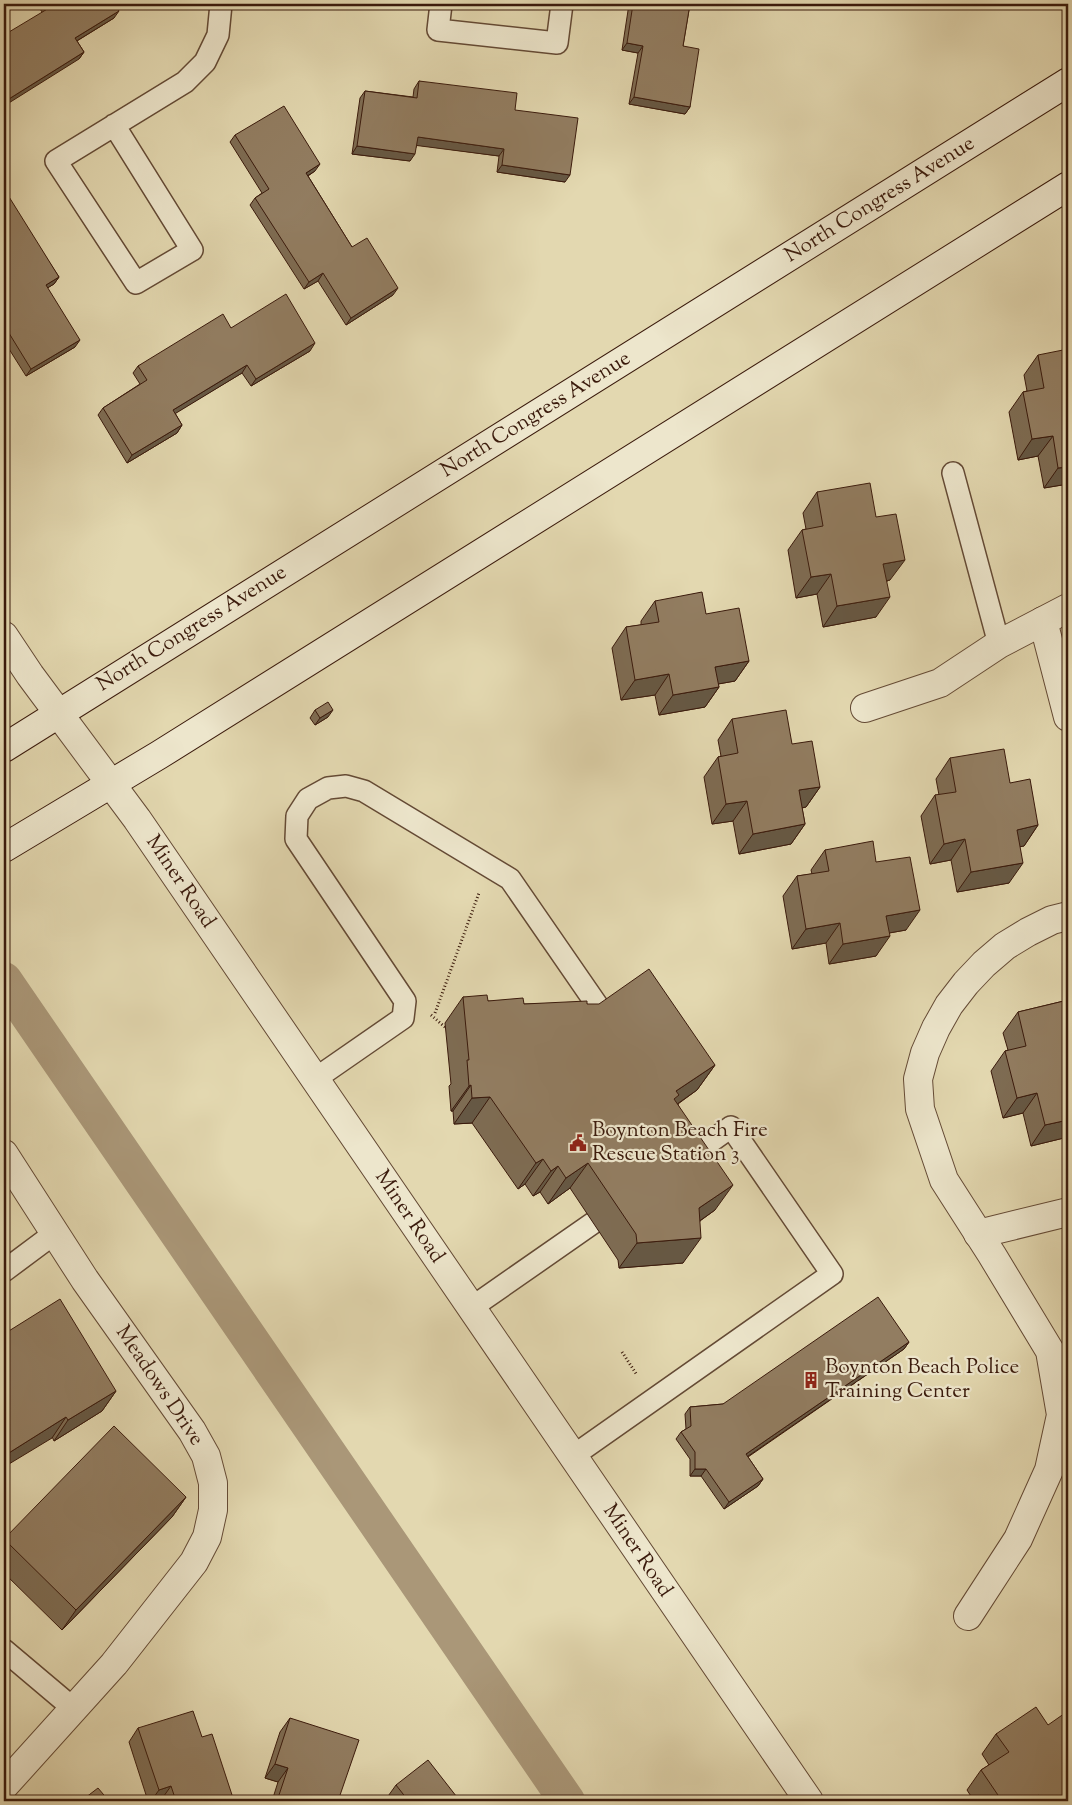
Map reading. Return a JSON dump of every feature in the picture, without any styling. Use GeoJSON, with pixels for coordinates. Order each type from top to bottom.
{"type":"FeatureCollection","features":[{"type":"Feature","properties":{"kind":"street","name":"North Congress Avenue"},"geometry":{"type":"LineString","coordinates":[[4,748],[1068,82]]}},
{"type":"Feature","properties":{"kind":"street"},"geometry":{"type":"LineString","coordinates":[[4,848],[111,784],[1068,186]]}},
{"type":"Feature","properties":{"kind":"street"},"geometry":{"type":"LineString","coordinates":[[865,708],[940,683],[999,644],[1068,608]]}},
{"type":"Feature","properties":{"kind":"street"},"geometry":{"type":"LineString","coordinates":[[1043,621],[1068,717]]}},
{"type":"Feature","properties":{"kind":"street","name":"Miner Road"},"geometry":{"type":"LineString","coordinates":[[4,636],[58,714],[137,819],[809,1801]]}},
{"type":"Feature","properties":{"kind":"street"},"geometry":{"type":"LineString","coordinates":[[968,1616],[1018,1539],[1049,1470],[1061,1415],[1050,1352],[944,1180],[920,1109],[918,1079],[936,1028],[949,1005],[966,983],[984,964],[1012,941],[1052,920],[1068,916]]}},
{"type":"Feature","properties":{"kind":"street","name":"Meadows Drive"},"geometry":{"type":"LineString","coordinates":[[4,1154],[85,1280],[192,1430],[206,1456],[213,1483],[213,1510],[207,1537],[194,1562],[114,1664],[4,1786]]}},
{"type":"Feature","properties":{"kind":"street"},"geometry":{"type":"LineString","coordinates":[[978,1234],[1068,1212]]}},
{"type":"Feature","properties":{"kind":"lane"},"geometry":{"type":"LineString","coordinates":[[114,125],[192,250],[136,283],[56,161],[114,125],[185,82],[205,62],[218,35],[221,4]]}},
{"type":"Feature","properties":{"kind":"lane"},"geometry":{"type":"LineString","coordinates":[[441,4],[438,30],[556,43],[562,4]]}},
{"type":"Feature","properties":{"kind":"lane"},"geometry":{"type":"LineString","coordinates":[[953,473],[999,644]]}},
{"type":"Feature","properties":{"kind":"lane"},"geometry":{"type":"LineString","coordinates":[[315,1079],[403,1018],[405,1001],[296,839],[297,816],[308,799],[328,788],[346,786],[364,791],[510,879],[597,1005]]}},
{"type":"Feature","properties":{"kind":"lane"},"geometry":{"type":"LineString","coordinates":[[573,1456],[832,1274],[731,1127],[682,1162]]}},
{"type":"Feature","properties":{"kind":"lane"},"geometry":{"type":"LineString","coordinates":[[471,1308],[593,1223]]}},
{"type":"Feature","properties":{"kind":"lane"},"geometry":{"type":"LineString","coordinates":[[4,1271],[55,1233]]}},
{"type":"Feature","properties":{"kind":"lane"},"geometry":{"type":"LineString","coordinates":[[4,1650],[74,1709]]}},
{"type":"Feature","properties":{"kind":"path"},"geometry":{"type":"LineString","coordinates":[[434,1016],[482,884]]}},
{"type":"Feature","properties":{"kind":"path"},"geometry":{"type":"LineString","coordinates":[[425,1012],[434,1016],[446,1028]]}},
{"type":"Feature","properties":{"kind":"path"},"geometry":{"type":"LineString","coordinates":[[622,1352],[638,1376]]}},
{"type":"Feature","properties":{"kind":"building"},"geometry":{"type":"Polygon","coordinates":[[[46,4],[115,4],[119,11],[75,38],[84,52],[4,102],[4,35],[49,8],[46,4]]]}},
{"type":"Feature","properties":{"kind":"building"},"geometry":{"type":"Polygon","coordinates":[[[633,4],[690,4],[683,46],[699,49],[690,107],[634,97],[643,46],[627,43],[633,4]]]}},
{"type":"Feature","properties":{"kind":"building"},"geometry":{"type":"Polygon","coordinates":[[[419,81],[517,93],[515,110],[578,118],[570,175],[502,165],[504,149],[418,137],[415,154],[357,146],[365,91],[417,98],[419,81]]]}},
{"type":"Feature","properties":{"kind":"building"},"geometry":{"type":"Polygon","coordinates":[[[284,106],[320,164],[306,173],[352,247],[367,238],[398,288],[351,318],[323,273],[309,282],[255,198],[269,189],[235,135],[284,106]]]}},
{"type":"Feature","properties":{"kind":"building"},"geometry":{"type":"Polygon","coordinates":[[[6,192],[59,277],[46,285],[80,340],[31,369],[4,325],[4,305],[8,302],[4,294],[4,194],[6,192]]]}},
{"type":"Feature","properties":{"kind":"building"},"geometry":{"type":"Polygon","coordinates":[[[286,294],[315,343],[256,379],[247,365],[173,410],[182,425],[132,455],[103,408],[147,380],[138,366],[223,314],[231,328],[286,294]]]}},
{"type":"Feature","properties":{"kind":"building"},"geometry":{"type":"Polygon","coordinates":[[[1068,349],[1068,467],[1058,468],[1053,436],[1032,439],[1023,392],[1044,388],[1038,355],[1068,349]]]}},
{"type":"Feature","properties":{"kind":"building"},"geometry":{"type":"Polygon","coordinates":[[[870,483],[876,517],[896,514],[905,560],[883,564],[890,597],[837,606],[831,574],[811,577],[802,530],[823,526],[817,492],[870,483]]]}},
{"type":"Feature","properties":{"kind":"building"},"geometry":{"type":"Polygon","coordinates":[[[702,592],[706,614],[739,608],[749,661],[715,667],[719,687],[673,695],[669,674],[635,680],[626,627],[659,622],[655,601],[702,592]]]}},
{"type":"Feature","properties":{"kind":"building"},"geometry":{"type":"Polygon","coordinates":[[[328,702],[333,710],[320,718],[315,710],[328,702]]]}},
{"type":"Feature","properties":{"kind":"building"},"geometry":{"type":"Polygon","coordinates":[[[786,710],[792,744],[812,741],[820,787],[799,790],[805,824],[753,834],[747,801],[726,804],[718,757],[738,753],[732,719],[786,710]]]}},
{"type":"Feature","properties":{"kind":"building"},"geometry":{"type":"Polygon","coordinates":[[[1004,749],[1010,783],[1030,779],[1038,825],[1017,830],[1023,863],[971,872],[965,839],[944,844],[935,795],[956,792],[950,758],[1004,749]]]}},
{"type":"Feature","properties":{"kind":"building"},"geometry":{"type":"Polygon","coordinates":[[[873,841],[876,862],[910,857],[920,910],[886,916],[890,936],[843,944],[840,923],[806,929],[797,876],[829,871],[825,850],[873,841]]]}},
{"type":"Feature","properties":{"kind":"building","name":"Boynton Beach Fire Rescue Station 3"},"geometry":{"type":"Polygon","coordinates":[[[649,969],[715,1065],[676,1091],[679,1095],[674,1099],[733,1185],[699,1208],[701,1238],[637,1243],[636,1234],[588,1163],[566,1178],[558,1166],[551,1171],[543,1159],[536,1163],[490,1097],[472,1098],[471,1085],[469,1086],[467,1060],[469,1060],[463,997],[487,995],[488,1001],[523,998],[524,1004],[587,1001],[587,1004],[599,1004],[649,969]]]}},
{"type":"Feature","properties":{"kind":"building"},"geometry":{"type":"Polygon","coordinates":[[[1068,1000],[1068,1120],[1045,1125],[1037,1093],[1017,1098],[1005,1051],[1026,1046],[1018,1012],[1068,1000]]]}},
{"type":"Feature","properties":{"kind":"building","name":"Boynton Beach Police Training Center"},"geometry":{"type":"Polygon","coordinates":[[[878,1297],[909,1342],[746,1454],[763,1479],[729,1502],[706,1469],[695,1469],[695,1452],[681,1432],[691,1426],[690,1407],[723,1404],[878,1297]]]}},
{"type":"Feature","properties":{"kind":"building"},"geometry":{"type":"Polygon","coordinates":[[[60,1299],[116,1391],[68,1420],[66,1417],[4,1456],[4,1334],[60,1299]]]}},
{"type":"Feature","properties":{"kind":"building"},"geometry":{"type":"Polygon","coordinates":[[[114,1426],[186,1497],[76,1610],[4,1539],[114,1426]]]}},
{"type":"Feature","properties":{"kind":"building"},"geometry":{"type":"Polygon","coordinates":[[[1036,1707],[1048,1725],[1068,1711],[1068,1801],[1043,1801],[1039,1795],[1030,1801],[1002,1801],[981,1770],[1009,1752],[996,1734],[1036,1707]]]}},
{"type":"Feature","properties":{"kind":"building"},"geometry":{"type":"Polygon","coordinates":[[[193,1711],[202,1737],[212,1734],[234,1801],[176,1801],[171,1786],[159,1790],[138,1728],[193,1711]]]}},
{"type":"Feature","properties":{"kind":"building"},"geometry":{"type":"Polygon","coordinates":[[[290,1718],[359,1740],[338,1801],[277,1801],[288,1768],[275,1764],[290,1718]]]}},
{"type":"Feature","properties":{"kind":"building"},"geometry":{"type":"Polygon","coordinates":[[[428,1760],[460,1801],[405,1801],[407,1799],[396,1785],[428,1760]]]}},
{"type":"Feature","properties":{"kind":"building"},"geometry":{"type":"Polygon","coordinates":[[[98,1788],[109,1801],[81,1801],[98,1788]]]}},
{"type":"Feature","properties":{"kind":"waterway"},"geometry":{"type":"LineString","coordinates":[[4,980],[567,1801]]}},
{"type":"Feature","properties":{"kind":"place","name":"Boynton Beach Fire Rescue Station 3"},"geometry":{"type":"Point","coordinates":[578,1143]}},
{"type":"Feature","properties":{"kind":"place","name":"Boynton Beach Police Training Center"},"geometry":{"type":"Point","coordinates":[811,1380]}}]}
